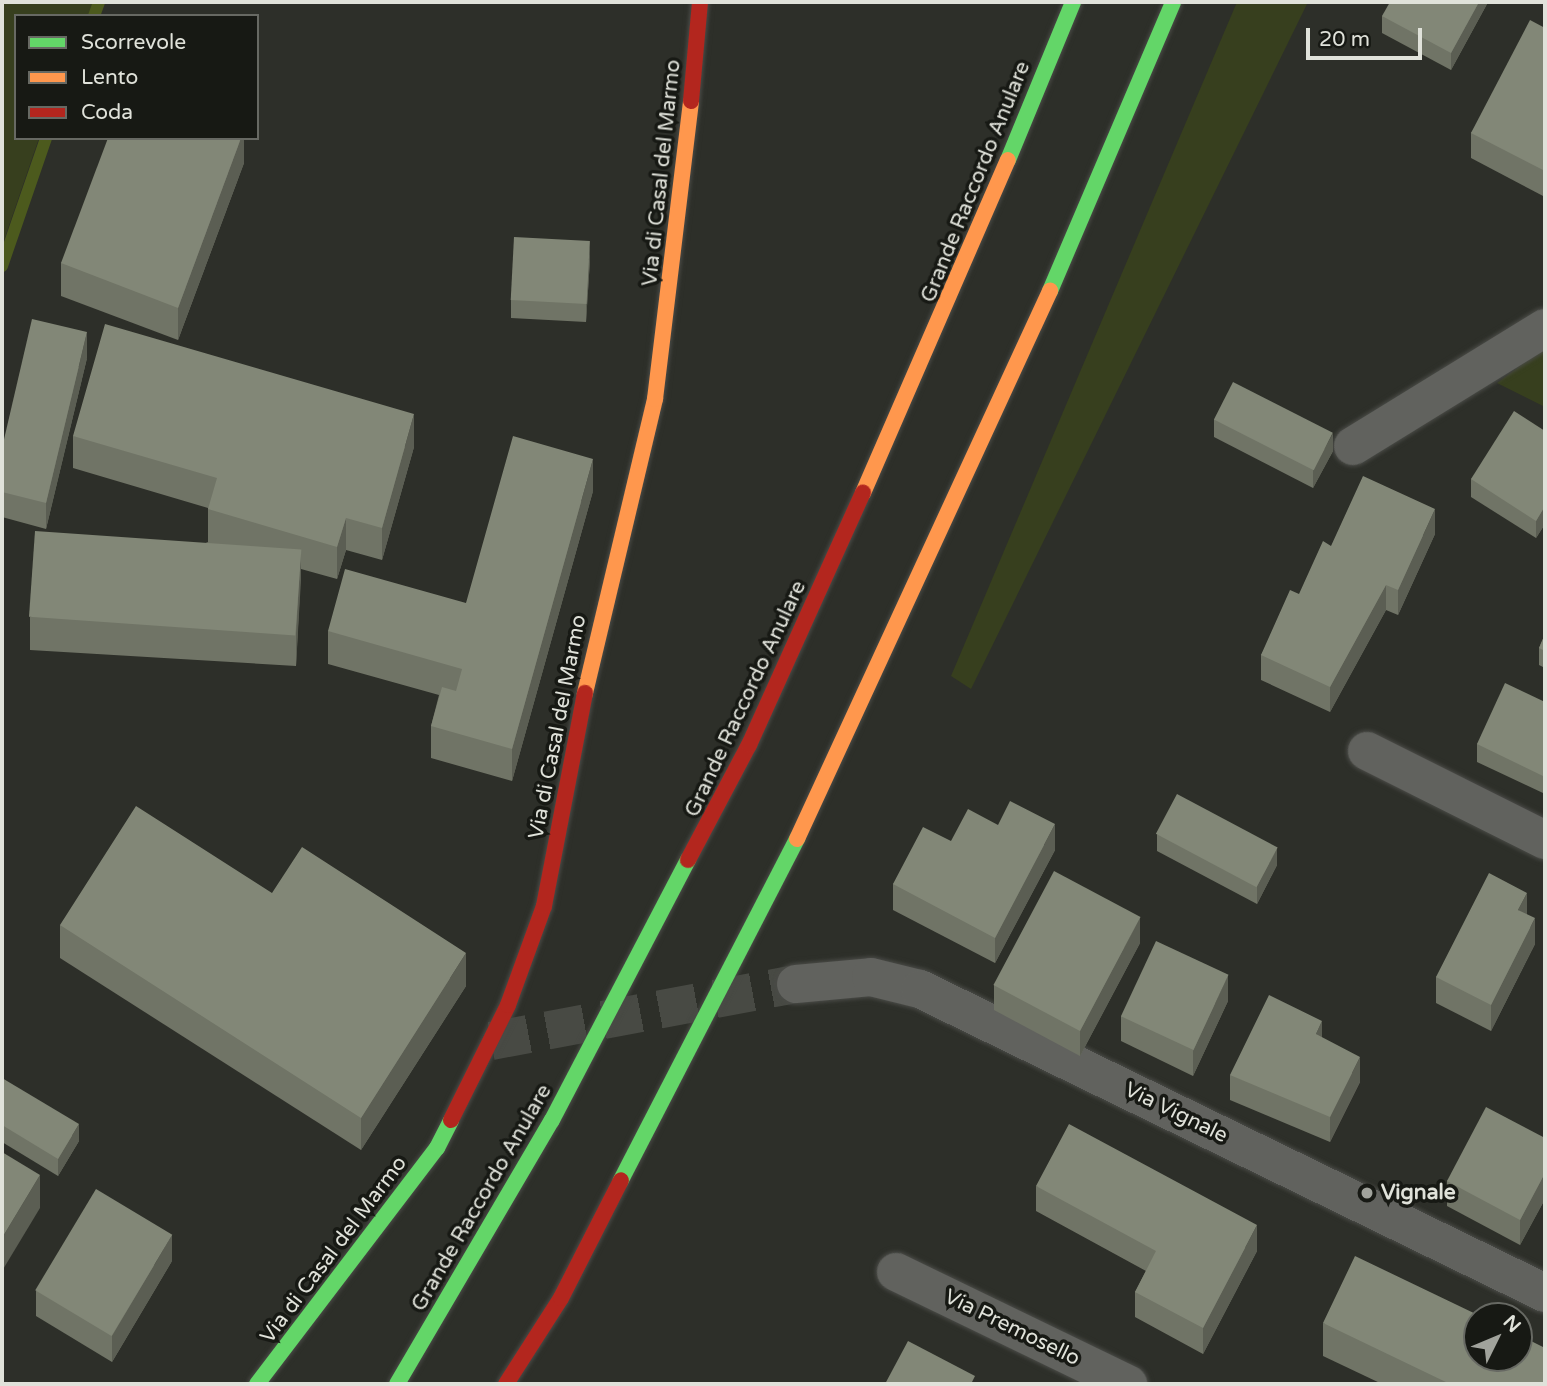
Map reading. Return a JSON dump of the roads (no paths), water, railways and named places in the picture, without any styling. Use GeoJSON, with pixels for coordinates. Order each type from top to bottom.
{"type":"FeatureCollection","features":[{"type":"Feature","properties":{"kind":"main road","name":"Via di Casal del Marmo"},"geometry":{"type":"LineString","coordinates":[[257,1384],[437,1148],[508,1005],[541,917],[597,624],[655,399],[675,271],[700,2]]}},
{"type":"Feature","properties":{"kind":"main road","name":"Grande Raccordo Anulare"},"geometry":{"type":"LineString","coordinates":[[397,1384],[559,1108],[749,745],[938,329],[1073,2]]}},
{"type":"Feature","properties":{"kind":"main road"},"geometry":{"type":"LineString","coordinates":[[506,1384],[561,1298],[825,785],[989,434],[1173,2]]}},
{"type":"Feature","properties":{"kind":"street"},"geometry":{"type":"LineString","coordinates":[[1353,446],[1545,328]]}},
{"type":"Feature","properties":{"kind":"street"},"geometry":{"type":"LineString","coordinates":[[1367,751],[1545,840]]}},
{"type":"Feature","properties":{"kind":"street","name":"Via Vignale"},"geometry":{"type":"LineString","coordinates":[[796,984],[871,977],[920,989],[1545,1293]]}},
{"type":"Feature","properties":{"kind":"street","name":"Via Premosello"},"geometry":{"type":"LineString","coordinates":[[897,1272],[1128,1384]]}},
{"type":"Feature","properties":{"kind":"waterway"},"geometry":{"type":"LineString","coordinates":[[95,14],[99,2]]}},
{"type":"Feature","properties":{"kind":"waterway"},"geometry":{"type":"LineString","coordinates":[[2,266],[45,140]]}},
{"type":"Feature","properties":{"kind":"tunnel"},"geometry":{"type":"LineString","coordinates":[[491,1041],[796,984]]}},
{"type":"Feature","properties":{"kind":"place","name":"Vignale"},"geometry":{"type":"Point","coordinates":[1367,1193]}}]}
